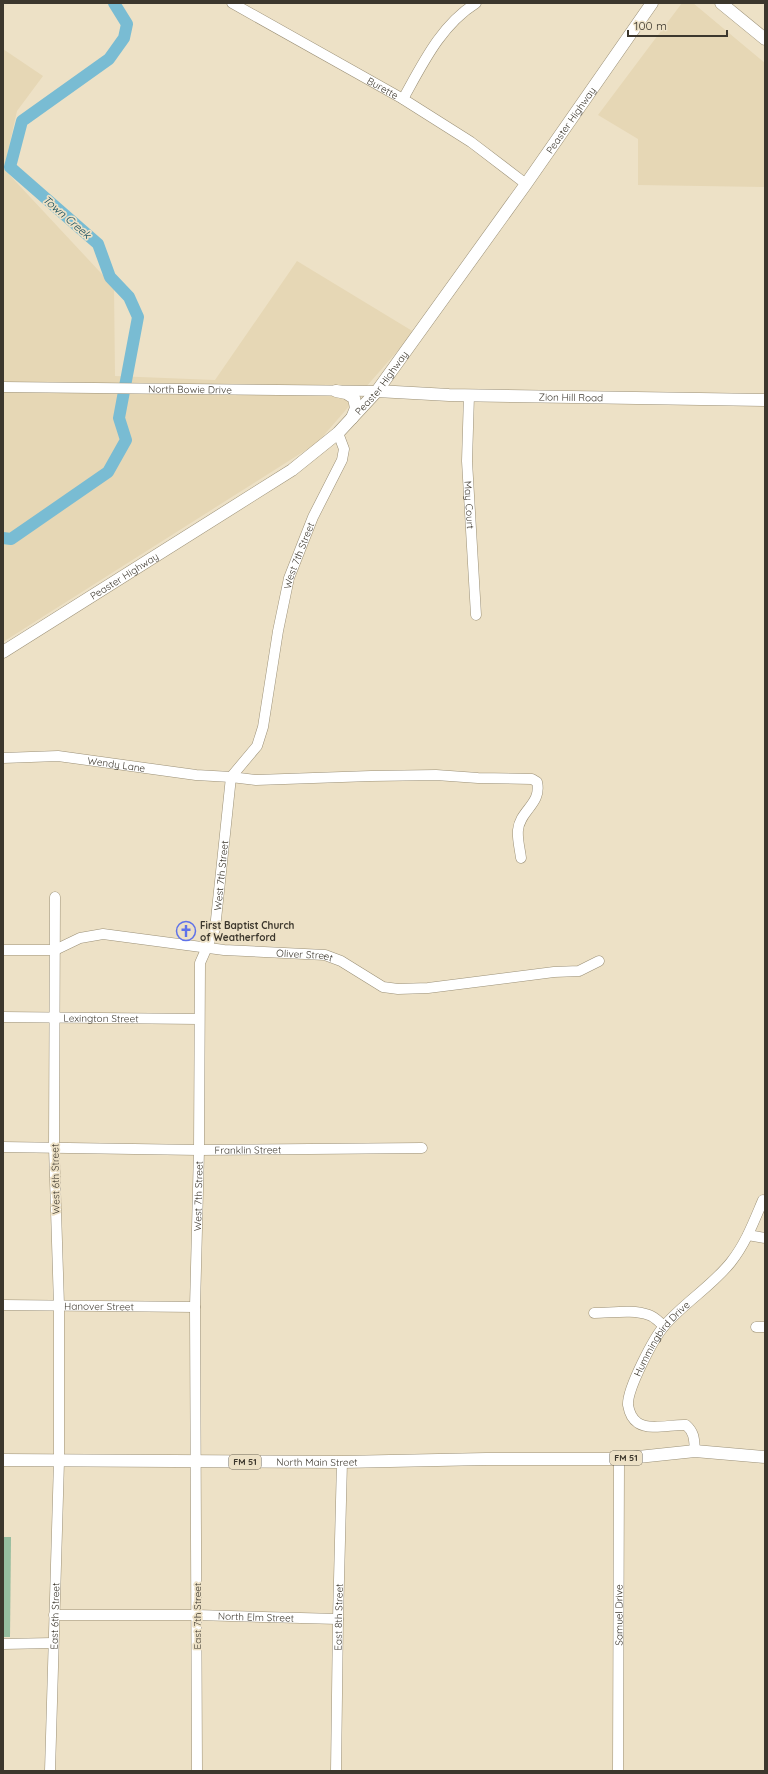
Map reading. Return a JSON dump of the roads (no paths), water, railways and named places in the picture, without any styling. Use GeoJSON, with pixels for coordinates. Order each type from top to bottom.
{"type":"FeatureCollection","features":[{"type":"Feature","properties":{"kind":"main road","name":"Peaster Highway"},"geometry":{"type":"LineString","coordinates":[[3,652],[292,470],[338,433],[377,391],[526,184],[652,3]]}},
{"type":"Feature","properties":{"kind":"main road"},"geometry":{"type":"LineString","coordinates":[[721,3],[765,39]]}},
{"type":"Feature","properties":{"kind":"main road"},"geometry":{"type":"LineString","coordinates":[[393,368],[391,376],[392,382],[395,388],[404,392]]}},
{"type":"Feature","properties":{"kind":"main road"},"geometry":{"type":"LineString","coordinates":[[336,391],[346,393],[354,398],[356,408],[352,418]]}},
{"type":"Feature","properties":{"kind":"main road","name":"Zion Hill Road"},"geometry":{"type":"LineString","coordinates":[[377,391],[469,395],[765,400]]}},
{"type":"Feature","properties":{"kind":"main road","name":"FM 51"},"geometry":{"type":"LineString","coordinates":[[619,1458],[695,1451],[765,1456]]}},
{"type":"Feature","properties":{"kind":"main road","name":"North Main Street"},"geometry":{"type":"LineString","coordinates":[[3,1460],[342,1462],[619,1458]]}},
{"type":"Feature","properties":{"kind":"street","name":"Burette"},"geometry":{"type":"LineString","coordinates":[[232,3],[402,99],[471,142],[526,184]]}},
{"type":"Feature","properties":{"kind":"street"},"geometry":{"type":"LineString","coordinates":[[402,99],[437,39],[463,11],[476,3]]}},
{"type":"Feature","properties":{"kind":"street","name":"North Bowie Drive"},"geometry":{"type":"LineString","coordinates":[[3,387],[377,391]]}},
{"type":"Feature","properties":{"kind":"street","name":"May Court"},"geometry":{"type":"LineString","coordinates":[[469,395],[467,461],[476,614]]}},
{"type":"Feature","properties":{"kind":"street","name":"West 7th Street"},"geometry":{"type":"LineString","coordinates":[[196,1462],[195,1307],[199,1150],[200,963],[215,929],[231,777],[258,746],[263,727],[278,631],[289,578],[313,517],[342,460],[344,449],[338,433]]}},
{"type":"Feature","properties":{"kind":"street","name":"Wendy Lane"},"geometry":{"type":"LineString","coordinates":[[3,758],[58,756],[196,775],[256,780],[436,775],[478,778],[532,779],[537,782],[537,797],[521,819],[518,829],[521,858]]}},
{"type":"Feature","properties":{"kind":"street","name":"West 6th Street"},"geometry":{"type":"LineString","coordinates":[[55,897],[54,1147],[59,1305],[59,1461]]}},
{"type":"Feature","properties":{"kind":"street","name":"Oliver Street"},"geometry":{"type":"LineString","coordinates":[[3,950],[55,950],[80,938],[103,934],[224,950],[325,955],[342,961],[383,987],[398,989],[428,988],[554,972],[579,971],[599,961]]}},
{"type":"Feature","properties":{"kind":"street","name":"Lexington Street"},"geometry":{"type":"LineString","coordinates":[[3,1017],[199,1019]]}},
{"type":"Feature","properties":{"kind":"street","name":"Franklin Street"},"geometry":{"type":"LineString","coordinates":[[3,1147],[199,1150],[422,1148]]}},
{"type":"Feature","properties":{"kind":"street","name":"Hummingbird Drive"},"geometry":{"type":"LineString","coordinates":[[695,1451],[692,1430],[686,1425],[643,1425],[637,1422],[631,1415],[628,1404],[629,1395],[649,1350],[664,1326],[678,1311],[715,1280],[732,1261],[748,1235],[763,1200]]}},
{"type":"Feature","properties":{"kind":"street"},"geometry":{"type":"LineString","coordinates":[[748,1235],[765,1238]]}},
{"type":"Feature","properties":{"kind":"street","name":"Hanover Street"},"geometry":{"type":"LineString","coordinates":[[3,1305],[195,1307]]}},
{"type":"Feature","properties":{"kind":"street"},"geometry":{"type":"LineString","coordinates":[[594,1313],[637,1313],[648,1315],[656,1319],[664,1326]]}},
{"type":"Feature","properties":{"kind":"street","name":"Samuel Drive"},"geometry":{"type":"LineString","coordinates":[[618,1771],[619,1458]]}},
{"type":"Feature","properties":{"kind":"street","name":"East 6th Street"},"geometry":{"type":"LineString","coordinates":[[50,1771],[59,1461]]}},
{"type":"Feature","properties":{"kind":"street","name":"East 7th Street"},"geometry":{"type":"LineString","coordinates":[[196,1462],[197,1771]]}},
{"type":"Feature","properties":{"kind":"street","name":"East 8th Street"},"geometry":{"type":"LineString","coordinates":[[336,1771],[342,1462]]}},
{"type":"Feature","properties":{"kind":"street","name":"North Elm Street"},"geometry":{"type":"LineString","coordinates":[[54,1615],[196,1615],[338,1619]]}},
{"type":"Feature","properties":{"kind":"street"},"geometry":{"type":"LineString","coordinates":[[3,1644],[53,1643]]}},
{"type":"Feature","properties":{"kind":"waterway","name":"Town Creek"},"geometry":{"type":"LineString","coordinates":[[3,538],[11,539],[108,472],[126,440],[119,418],[138,317],[129,297],[110,277],[98,244],[10,167],[22,121],[109,59],[124,38],[127,24],[114,3]]}},
{"type":"Feature","properties":{"kind":"place","name":"First Baptist Church of Weatherford"},"geometry":{"type":"Point","coordinates":[186,931]}}]}
